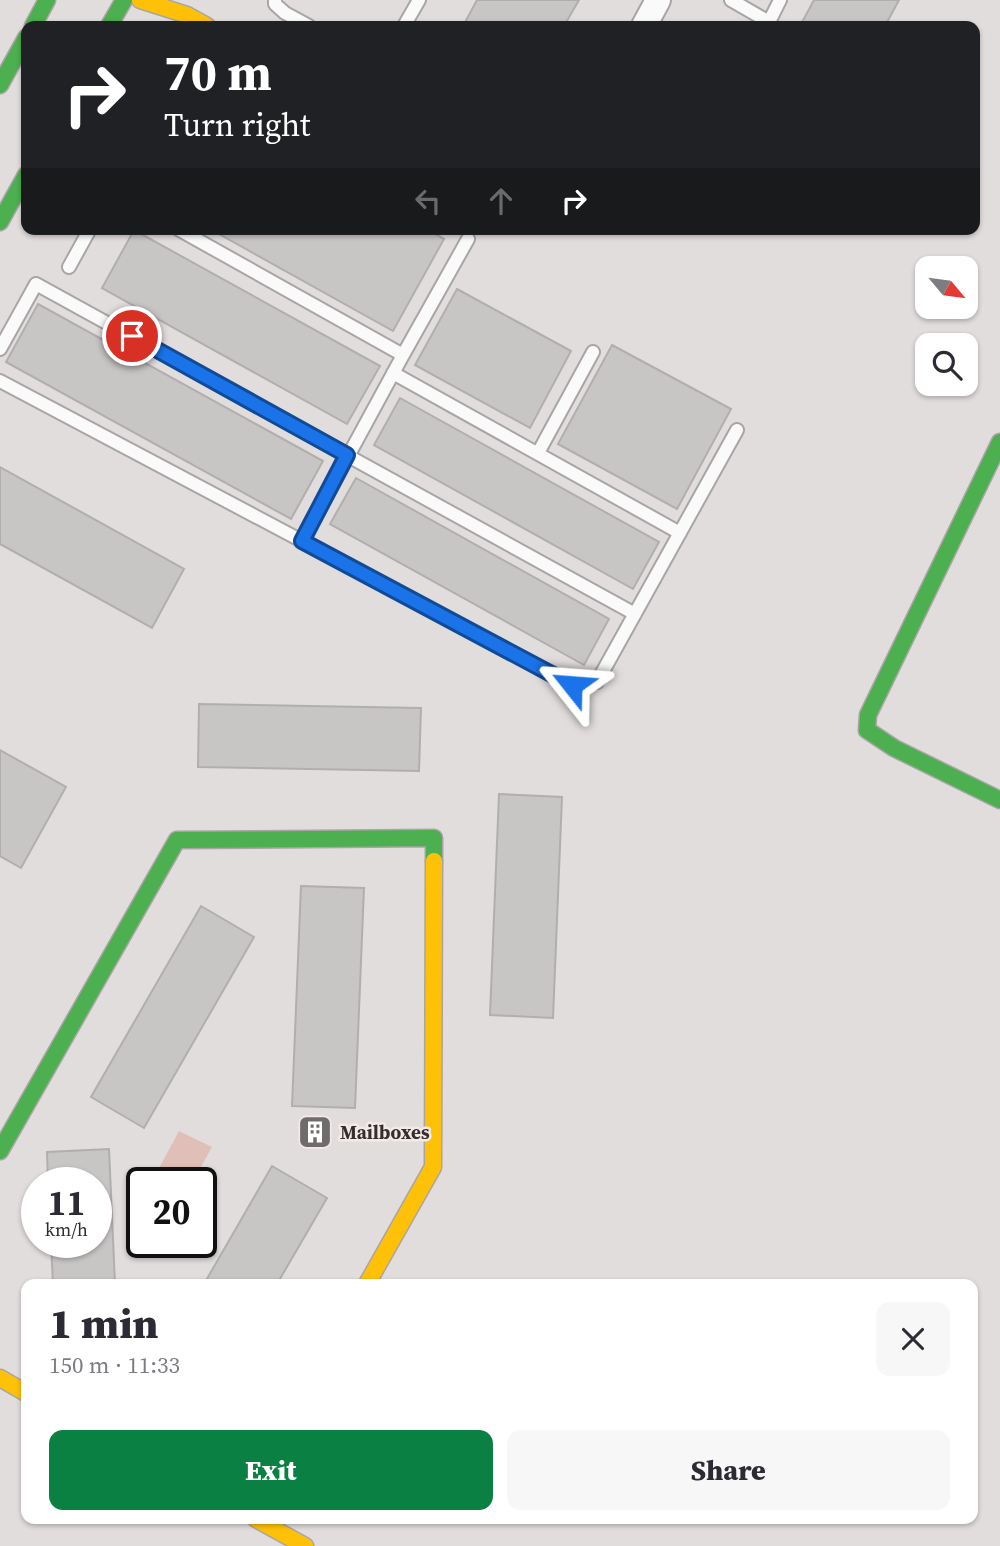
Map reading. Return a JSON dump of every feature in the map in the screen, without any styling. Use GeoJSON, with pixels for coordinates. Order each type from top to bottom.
{"type":"FeatureCollection","features":[{"type":"Feature","properties":{"kind":"street"},"geometry":{"type":"LineString","coordinates":[[36,21],[47,0]]}},
{"type":"Feature","properties":{"kind":"street"},"geometry":{"type":"LineString","coordinates":[[112,21],[124,0]]}},
{"type":"Feature","properties":{"kind":"street"},"geometry":{"type":"LineString","coordinates":[[139,0],[200,19]]}},
{"type":"Feature","properties":{"kind":"street"},"geometry":{"type":"LineString","coordinates":[[647,21],[658,0]]}},
{"type":"Feature","properties":{"kind":"street"},"geometry":{"type":"LineString","coordinates":[[0,85],[21,47]]}},
{"type":"Feature","properties":{"kind":"street"},"geometry":{"type":"LineString","coordinates":[[0,222],[21,184]]}},
{"type":"Feature","properties":{"kind":"street"},"geometry":{"type":"LineString","coordinates":[[1000,442],[868,715],[867,730],[894,748],[1000,800]]}},
{"type":"Feature","properties":{"kind":"street"},"geometry":{"type":"LineString","coordinates":[[0,1151],[177,840],[434,838],[433,1167],[370,1279]]}},
{"type":"Feature","properties":{"kind":"street"},"geometry":{"type":"LineString","coordinates":[[0,1378],[21,1389]]}},
{"type":"Feature","properties":{"kind":"street"},"geometry":{"type":"LineString","coordinates":[[265,1524],[305,1546]]}},
{"type":"Feature","properties":{"kind":"lane"},"geometry":{"type":"LineString","coordinates":[[275,0],[275,4],[285,13],[300,21]]}},
{"type":"Feature","properties":{"kind":"lane"},"geometry":{"type":"LineString","coordinates":[[407,21],[419,0]]}},
{"type":"Feature","properties":{"kind":"lane"},"geometry":{"type":"LineString","coordinates":[[731,0],[767,21]]}},
{"type":"Feature","properties":{"kind":"lane"},"geometry":{"type":"LineString","coordinates":[[770,21],[780,0]]}},
{"type":"Feature","properties":{"kind":"lane"},"geometry":{"type":"LineString","coordinates":[[69,267],[87,235]]}},
{"type":"Feature","properties":{"kind":"lane"},"geometry":{"type":"LineString","coordinates":[[189,235],[403,355]]}},
{"type":"Feature","properties":{"kind":"lane"},"geometry":{"type":"LineString","coordinates":[[302,541],[468,239]]}},
{"type":"Feature","properties":{"kind":"lane"},"geometry":{"type":"LineString","coordinates":[[0,349],[36,284],[635,614]]}},
{"type":"Feature","properties":{"kind":"lane"},"geometry":{"type":"LineString","coordinates":[[538,453],[593,352]]}},
{"type":"Feature","properties":{"kind":"lane"},"geometry":{"type":"LineString","coordinates":[[393,373],[680,533]]}},
{"type":"Feature","properties":{"kind":"lane"},"geometry":{"type":"LineString","coordinates":[[0,381],[572,685],[597,682],[737,430]]}},
{"type":"Feature","properties":{"kind":"shaded area"},"geometry":{"type":"Polygon","coordinates":[[[179,1131],[212,1147],[201,1167],[160,1167],[179,1131]]]}},
{"type":"Feature","properties":{"kind":"building"},"geometry":{"type":"Polygon","coordinates":[[[477,0],[579,0],[567,21],[466,21],[477,0]]]}},
{"type":"Feature","properties":{"kind":"building"},"geometry":{"type":"Polygon","coordinates":[[[814,0],[899,0],[888,21],[803,21],[814,0]]]}},
{"type":"Feature","properties":{"kind":"building"},"geometry":{"type":"Polygon","coordinates":[[[131,235],[143,235],[380,366],[347,424],[102,288],[131,235]]]}},
{"type":"Feature","properties":{"kind":"building"},"geometry":{"type":"Polygon","coordinates":[[[221,235],[437,235],[444,239],[393,331],[221,235]]]}},
{"type":"Feature","properties":{"kind":"building"},"geometry":{"type":"Polygon","coordinates":[[[457,289],[571,351],[530,428],[415,365],[457,289]]]}},
{"type":"Feature","properties":{"kind":"building"},"geometry":{"type":"Polygon","coordinates":[[[38,304],[323,461],[291,519],[6,362],[38,304]]]}},
{"type":"Feature","properties":{"kind":"building"},"geometry":{"type":"Polygon","coordinates":[[[612,345],[731,409],[677,509],[558,444],[612,345]]]}},
{"type":"Feature","properties":{"kind":"building"},"geometry":{"type":"Polygon","coordinates":[[[400,398],[659,542],[633,589],[374,445],[400,398]]]}},
{"type":"Feature","properties":{"kind":"building"},"geometry":{"type":"Polygon","coordinates":[[[0,467],[184,569],[152,628],[0,544],[0,467]]]}},
{"type":"Feature","properties":{"kind":"building"},"geometry":{"type":"Polygon","coordinates":[[[356,478],[609,619],[584,665],[330,524],[356,478]]]}},
{"type":"Feature","properties":{"kind":"building"},"geometry":{"type":"Polygon","coordinates":[[[199,704],[421,708],[419,771],[198,767],[199,704]]]}},
{"type":"Feature","properties":{"kind":"building"},"geometry":{"type":"Polygon","coordinates":[[[0,750],[66,787],[21,868],[0,856],[0,750]]]}},
{"type":"Feature","properties":{"kind":"building"},"geometry":{"type":"Polygon","coordinates":[[[499,794],[562,797],[553,1018],[490,1015],[499,794]]]}},
{"type":"Feature","properties":{"kind":"building"},"geometry":{"type":"Polygon","coordinates":[[[301,886],[364,888],[355,1108],[292,1106],[301,886]]]}},
{"type":"Feature","properties":{"kind":"building"},"geometry":{"type":"Polygon","coordinates":[[[201,906],[254,937],[144,1128],[91,1097],[201,906]]]}},
{"type":"Feature","properties":{"kind":"building","name":"Mailboxes"},"geometry":{"type":"Polygon","coordinates":[[[323,1124],[324,1138],[305,1140],[306,1126],[323,1124]]]}},
{"type":"Feature","properties":{"kind":"building"},"geometry":{"type":"Polygon","coordinates":[[[109,1149],[110,1167],[47,1167],[47,1152],[109,1149]]]}},
{"type":"Feature","properties":{"kind":"building"},"geometry":{"type":"Polygon","coordinates":[[[272,1166],[327,1198],[280,1279],[207,1279],[272,1166]]]}},
{"type":"Feature","properties":{"kind":"building"},"geometry":{"type":"Polygon","coordinates":[[[112,1216],[115,1279],[53,1279],[52,1258],[112,1258],[112,1216]]]}},
{"type":"Feature","properties":{"kind":"traffic: fast"},"geometry":{"type":"LineString","coordinates":[[36,21],[47,0]]}},
{"type":"Feature","properties":{"kind":"traffic: fast"},"geometry":{"type":"LineString","coordinates":[[112,21],[124,0]]}},
{"type":"Feature","properties":{"kind":"traffic: fast"},"geometry":{"type":"LineString","coordinates":[[0,85],[21,47]]}},
{"type":"Feature","properties":{"kind":"traffic: fast"},"geometry":{"type":"LineString","coordinates":[[0,222],[21,184]]}},
{"type":"Feature","properties":{"kind":"traffic: fast"},"geometry":{"type":"LineString","coordinates":[[1000,442],[868,715],[867,730],[894,748],[1000,800]]}},
{"type":"Feature","properties":{"kind":"traffic: fast"},"geometry":{"type":"LineString","coordinates":[[0,1151],[177,840],[434,838],[434,861]]}},
{"type":"Feature","properties":{"kind":"traffic: slow"},"geometry":{"type":"LineString","coordinates":[[140,0],[198,21]]}},
{"type":"Feature","properties":{"kind":"traffic: slow"},"geometry":{"type":"LineString","coordinates":[[370,1279],[433,1167],[434,861]]}},
{"type":"Feature","properties":{"kind":"traffic: slow"},"geometry":{"type":"LineString","coordinates":[[0,1378],[21,1390]]}},
{"type":"Feature","properties":{"kind":"traffic: slow"},"geometry":{"type":"LineString","coordinates":[[265,1524],[305,1546]]}},
{"type":"Feature","properties":{"kind":"place","name":"Mailboxes"},"geometry":{"type":"Point","coordinates":[315,1132]}},
{"type":"Feature","properties":{"kind":"route"},"geometry":{"type":"LineString","coordinates":[[132,336],[347,455],[302,541],[572,685]]}}]}
